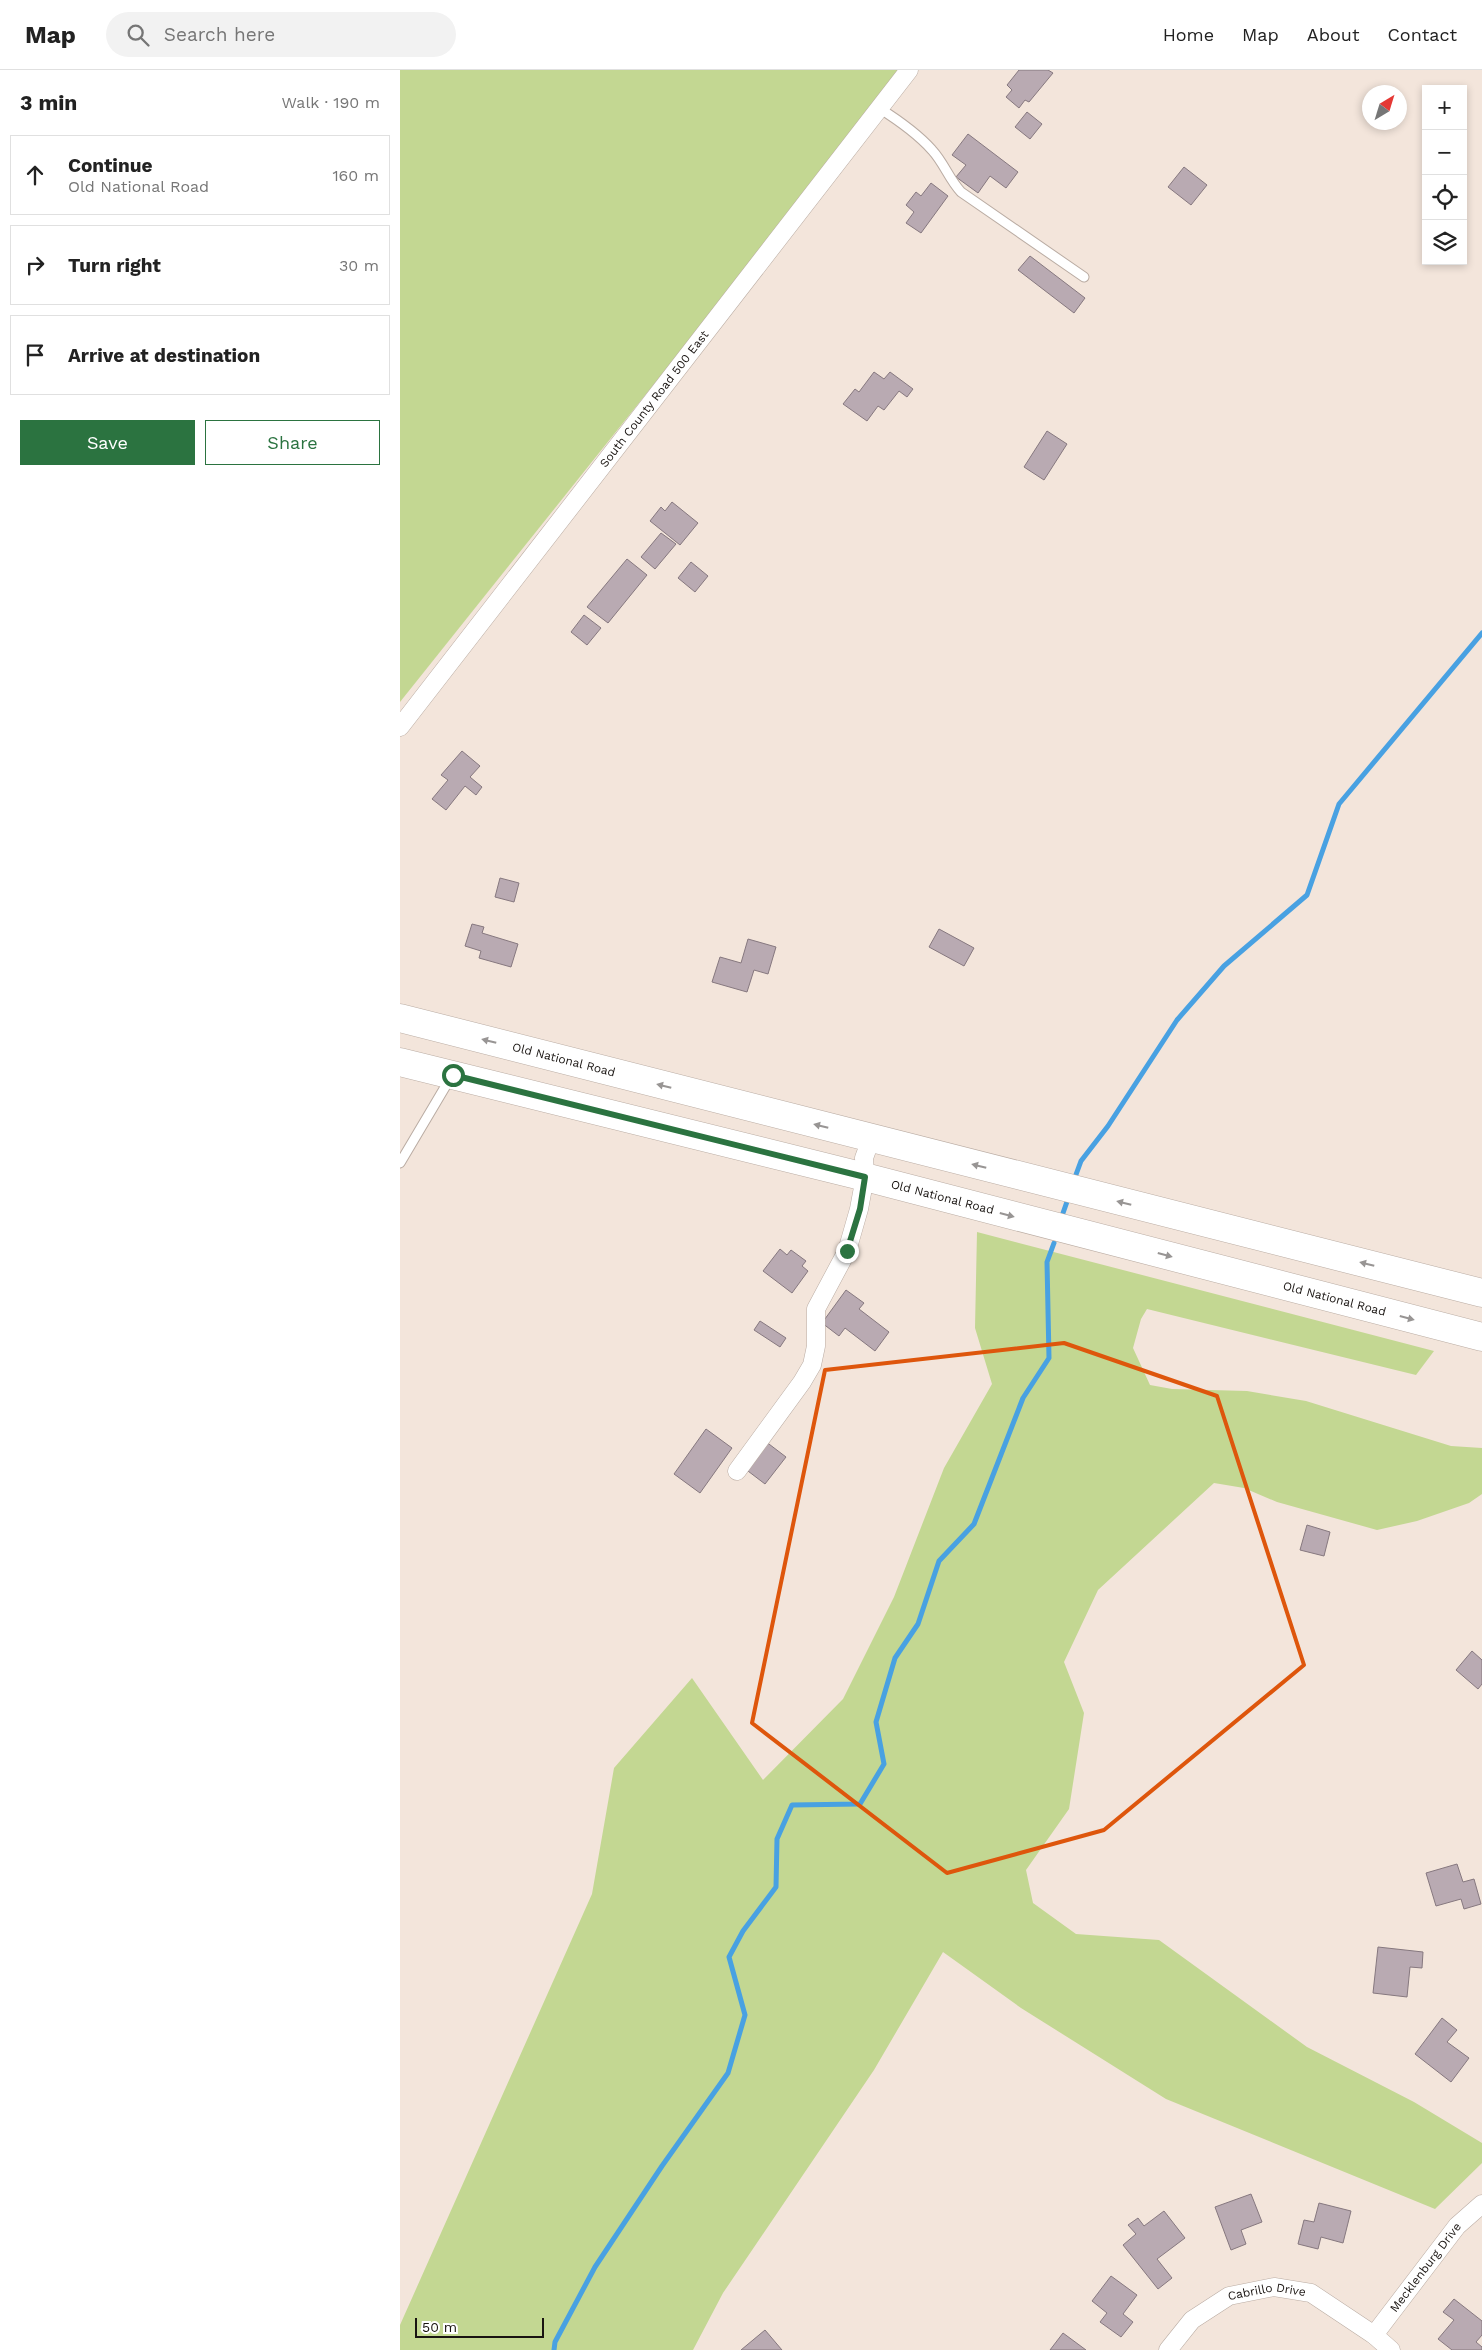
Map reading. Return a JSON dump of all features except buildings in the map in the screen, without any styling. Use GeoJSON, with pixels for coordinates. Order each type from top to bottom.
{"type":"FeatureCollection","features":[{"type":"Feature","properties":{"kind":"main road","name":"Old National Road"},"geometry":{"type":"LineString","coordinates":[[400,1018],[1482,1293]]}},
{"type":"Feature","properties":{"kind":"main road","name":"Old National Road"},"geometry":{"type":"LineString","coordinates":[[400,1062],[865,1177],[1482,1338]]}},
{"type":"Feature","properties":{"kind":"street","name":"South County Road 500 East"},"geometry":{"type":"LineString","coordinates":[[400,727],[909,70]]}},
{"type":"Feature","properties":{"kind":"street"},"geometry":{"type":"LineString","coordinates":[[737,1471],[802,1382],[812,1365],[816,1346],[816,1310],[847,1251],[860,1209],[865,1177],[864,1158],[870,1139]]}},
{"type":"Feature","properties":{"kind":"street","name":"Mecklenburg Drive"},"geometry":{"type":"LineString","coordinates":[[1374,2335],[1457,2226],[1482,2204]]}},
{"type":"Feature","properties":{"kind":"street","name":"Cabrillo Drive"},"geometry":{"type":"LineString","coordinates":[[1168,2350],[1192,2320],[1229,2296],[1274,2287],[1310,2293],[1374,2335],[1391,2350]]}},
{"type":"Feature","properties":{"kind":"lane"},"geometry":{"type":"LineString","coordinates":[[879,108],[906,126],[933,150],[961,192],[1084,277]]}},
{"type":"Feature","properties":{"kind":"lane"},"geometry":{"type":"LineString","coordinates":[[400,1163],[453,1075]]}},
{"type":"Feature","properties":{"kind":"highlighted area"},"geometry":{"type":"Polygon","coordinates":[[[1064,1343],[1217,1396],[1304,1665],[1104,1830],[947,1873],[752,1723],[825,1370],[1064,1343]]]}},
{"type":"Feature","properties":{"kind":"green space"},"geometry":{"type":"Polygon","coordinates":[[[400,70],[905,70],[400,702],[400,70]]]}},
{"type":"Feature","properties":{"kind":"green space"},"geometry":{"type":"Polygon","coordinates":[[[977,1232],[1434,1351],[1416,1375],[1147,1309],[1141,1319],[1133,1348],[1150,1385],[1172,1389],[1247,1391],[1306,1401],[1451,1446],[1482,1448],[1482,1494],[1469,1503],[1417,1521],[1377,1530],[1277,1502],[1244,1488],[1214,1483],[1098,1590],[1064,1662],[1084,1713],[1069,1809],[1026,1870],[1033,1903],[1076,1934],[1159,1940],[1307,2047],[1414,2102],[1482,2143],[1482,2163],[1435,2209],[1166,2099],[1021,2008],[943,1952],[874,2070],[723,2293],[693,2350],[400,2350],[400,2325],[592,1894],[614,1768],[692,1678],[763,1780],[843,1699],[894,1597],[944,1468],[992,1384],[975,1328],[977,1232]]]}},
{"type":"Feature","properties":{"kind":"waterway"},"geometry":{"type":"LineString","coordinates":[[1074,1180],[1081,1161],[1108,1126],[1177,1020],[1224,966],[1307,895],[1339,804],[1482,633]]}},
{"type":"Feature","properties":{"kind":"waterway"},"geometry":{"type":"LineString","coordinates":[[1063,1213],[1069,1196]]}},
{"type":"Feature","properties":{"kind":"waterway"},"geometry":{"type":"LineString","coordinates":[[554,2350],[555,2342],[595,2267],[662,2166],[728,2073],[745,2015],[729,1957],[743,1931],[776,1887],[777,1839],[792,1805],[860,1804],[884,1764],[876,1722],[895,1658],[918,1624],[939,1561],[974,1524],[1023,1398],[1049,1358],[1047,1262],[1054,1243]]}},
{"type":"Feature","properties":{"kind":"route"},"geometry":{"type":"LineString","coordinates":[[453,1075],[865,1177],[860,1209],[847,1251]]}}]}
